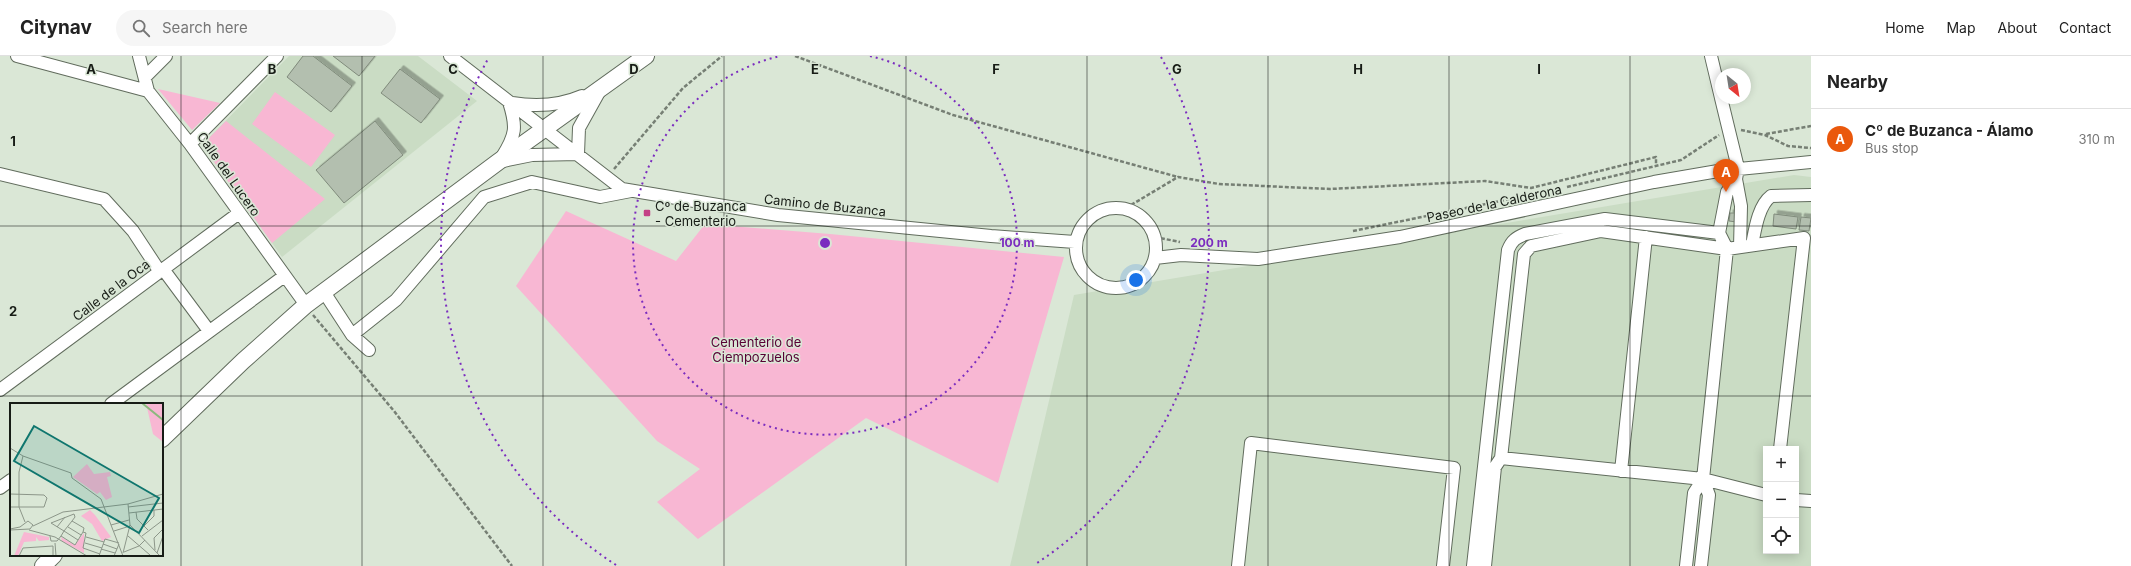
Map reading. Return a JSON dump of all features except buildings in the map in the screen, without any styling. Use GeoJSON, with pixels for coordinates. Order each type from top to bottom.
{"type":"FeatureCollection","features":[{"type":"Feature","properties":{"kind":"main road"},"geometry":{"type":"LineString","coordinates":[[163,438],[243,361],[306,305],[498,162],[646,56]]}},
{"type":"Feature","properties":{"kind":"main road"},"geometry":{"type":"LineString","coordinates":[[43,566],[53,556]]}},
{"type":"Feature","properties":{"kind":"street"},"geometry":{"type":"LineString","coordinates":[[17,56],[148,91],[146,76],[139,56]]}},
{"type":"Feature","properties":{"kind":"street"},"geometry":{"type":"LineString","coordinates":[[146,76],[166,56]]}},
{"type":"Feature","properties":{"kind":"street"},"geometry":{"type":"LineString","coordinates":[[190,144],[276,56]]}},
{"type":"Feature","properties":{"kind":"street","name":"Camino de Buzanca"},"geometry":{"type":"LineString","coordinates":[[450,56],[622,188],[778,215],[983,235],[1075,242]]}},
{"type":"Feature","properties":{"kind":"street"},"geometry":{"type":"LineString","coordinates":[[1711,56],[1715,73]]}},
{"type":"Feature","properties":{"kind":"street"},"geometry":{"type":"LineString","coordinates":[[498,162],[513,140],[515,122],[509,102],[533,106],[565,103],[600,89]]}},
{"type":"Feature","properties":{"kind":"street"},"geometry":{"type":"LineString","coordinates":[[498,162],[532,155],[578,154],[579,128],[600,89]]}},
{"type":"Feature","properties":{"kind":"street","name":"Calle del Lucero"},"geometry":{"type":"LineString","coordinates":[[148,91],[190,144],[284,277],[306,305]]}},
{"type":"Feature","properties":{"kind":"street"},"geometry":{"type":"LineString","coordinates":[[1722,104],[1737,173],[1746,246]]}},
{"type":"Feature","properties":{"kind":"street","name":"Paseo de la Calderona"},"geometry":{"type":"LineString","coordinates":[[1155,258],[1181,255],[1258,259],[1400,237],[1654,182],[1737,173],[1811,162]]}},
{"type":"Feature","properties":{"kind":"street"},"geometry":{"type":"LineString","coordinates":[[1686,566],[1694,493],[1703,479],[1727,249],[1719,233],[1727,192],[1737,173]]}},
{"type":"Feature","properties":{"kind":"street"},"geometry":{"type":"LineString","coordinates":[[0,174],[104,199],[133,231],[209,331]]}},
{"type":"Feature","properties":{"kind":"street"},"geometry":{"type":"LineString","coordinates":[[352,335],[396,300],[484,197],[532,182],[600,197],[634,191]]}},
{"type":"Feature","properties":{"kind":"street"},"geometry":{"type":"LineString","coordinates":[[1746,246],[1766,200],[1771,196],[1811,195]]}},
{"type":"Feature","properties":{"kind":"street"},"geometry":{"type":"LineString","coordinates":[[1112,207],[1126,208],[1145,219],[1156,241],[1155,258],[1149,271],[1136,283],[1118,288],[1105,287],[1090,280],[1080,268],[1075,254],[1075,242],[1079,229],[1095,212],[1112,207]]}},
{"type":"Feature","properties":{"kind":"street","name":"Calle de la Oca"},"geometry":{"type":"LineString","coordinates":[[0,390],[239,213]]}},
{"type":"Feature","properties":{"kind":"street"},"geometry":{"type":"LineString","coordinates":[[1473,566],[1508,250],[1511,243],[1515,238],[1525,234],[1605,219],[1719,233]]}},
{"type":"Feature","properties":{"kind":"street"},"geometry":{"type":"LineString","coordinates":[[1485,566],[1495,467],[1501,458],[1524,254],[1531,246],[1601,231],[1727,249],[1808,238],[1780,446]]}},
{"type":"Feature","properties":{"kind":"street"},"geometry":{"type":"LineString","coordinates":[[1621,470],[1646,237]]}},
{"type":"Feature","properties":{"kind":"street","name":"Paseo de la Calderona"},"geometry":{"type":"LineString","coordinates":[[1156,241],[1181,255]]}},
{"type":"Feature","properties":{"kind":"street"},"geometry":{"type":"LineString","coordinates":[[112,403],[284,277]]}},
{"type":"Feature","properties":{"kind":"street"},"geometry":{"type":"LineString","coordinates":[[324,292],[352,335],[369,350]]}},
{"type":"Feature","properties":{"kind":"street"},"geometry":{"type":"LineString","coordinates":[[1238,566],[1251,443],[1454,468],[1443,566]]}},
{"type":"Feature","properties":{"kind":"street"},"geometry":{"type":"LineString","coordinates":[[1501,458],[1703,479],[1763,494]]}},
{"type":"Feature","properties":{"kind":"street"},"geometry":{"type":"LineString","coordinates":[[1701,566],[1709,494],[1703,479]]}},
{"type":"Feature","properties":{"kind":"street"},"geometry":{"type":"LineString","coordinates":[[0,488],[10,481]]}},
{"type":"Feature","properties":{"kind":"street"},"geometry":{"type":"LineString","coordinates":[[1799,500],[1811,501]]}},
{"type":"Feature","properties":{"kind":"path"},"geometry":{"type":"LineString","coordinates":[[607,177],[683,88],[722,56]]}},
{"type":"Feature","properties":{"kind":"path"},"geometry":{"type":"LineString","coordinates":[[795,56],[953,115],[1178,177],[1219,184],[1330,189],[1484,181],[1531,188],[1656,157],[1656,166]]}},
{"type":"Feature","properties":{"kind":"path"},"geometry":{"type":"LineString","coordinates":[[1765,135],[1811,126]]}},
{"type":"Feature","properties":{"kind":"path"},"geometry":{"type":"LineString","coordinates":[[1562,188],[1681,160],[1719,134],[1739,130],[1765,135],[1788,146],[1811,148]]}},
{"type":"Feature","properties":{"kind":"path"},"geometry":{"type":"LineString","coordinates":[[1126,208],[1178,177]]}},
{"type":"Feature","properties":{"kind":"path"},"geometry":{"type":"LineString","coordinates":[[1352,231],[1516,198]]}},
{"type":"Feature","properties":{"kind":"path"},"geometry":{"type":"LineString","coordinates":[[1156,241],[1184,242]]}},
{"type":"Feature","properties":{"kind":"path"},"geometry":{"type":"LineString","coordinates":[[306,305],[394,411],[512,566]]}},
{"type":"Feature","properties":{"kind":"shaded area"},"geometry":{"type":"Polygon","coordinates":[[[289,56],[418,56],[477,101],[282,257],[202,145],[289,56]]]}},
{"type":"Feature","properties":{"kind":"shaded area"},"geometry":{"type":"Polygon","coordinates":[[[1794,175],[1811,177],[1811,566],[1010,566],[1074,295],[1794,175]]]}},
{"type":"Feature","properties":{"kind":"green space"},"geometry":{"type":"Polygon","coordinates":[[[158,89],[220,103],[192,130],[158,89]]]}},
{"type":"Feature","properties":{"kind":"green space"},"geometry":{"type":"Polygon","coordinates":[[[275,92],[335,135],[311,167],[252,124],[275,92]]]}},
{"type":"Feature","properties":{"kind":"green space"},"geometry":{"type":"Polygon","coordinates":[[[226,121],[325,199],[272,243],[202,145],[226,121]]]}},
{"type":"Feature","properties":{"kind":"green space","name":"Cementerio de Ciempozuelos"},"geometry":{"type":"Polygon","coordinates":[[[566,211],[676,261],[705,224],[830,234],[1064,257],[998,483],[866,418],[698,539],[657,502],[700,469],[657,441],[516,286],[566,211]]]}},
{"type":"Feature","properties":{"kind":"place","name":"Cº de Buzanca - Álamo"},"geometry":{"type":"Point","coordinates":[1726,192]}},
{"type":"Feature","properties":{"kind":"place","name":"Cº de Buzanca - Cementerio"},"geometry":{"type":"Point","coordinates":[647,213]}}]}
